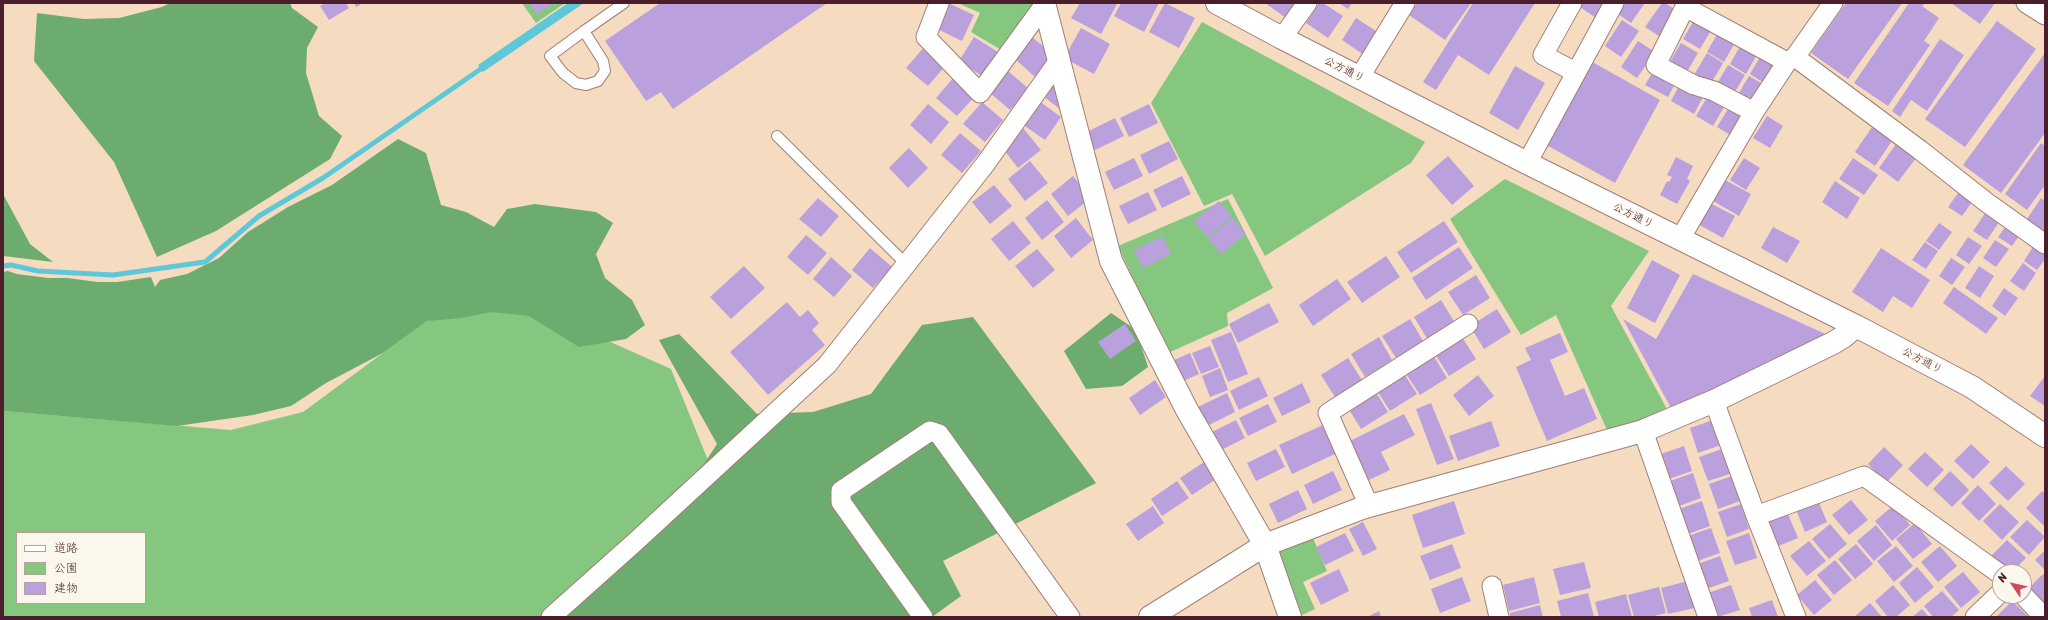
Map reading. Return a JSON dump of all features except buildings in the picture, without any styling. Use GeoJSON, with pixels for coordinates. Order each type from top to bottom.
{"type":"FeatureCollection","features":[{"type":"Feature","properties":{"kind":"street"},"geometry":{"type":"LineString","coordinates":[[939,3],[926,37],[980,93],[1045,4]]}},
{"type":"Feature","properties":{"kind":"street","name":"公方通り"},"geometry":{"type":"LineString","coordinates":[[1217,3],[1358,78],[1856,326],[1972,388],[2045,436]]}},
{"type":"Feature","properties":{"kind":"street"},"geometry":{"type":"LineString","coordinates":[[1282,38],[1307,3]]}},
{"type":"Feature","properties":{"kind":"street"},"geometry":{"type":"LineString","coordinates":[[1358,78],[1405,3]]}},
{"type":"Feature","properties":{"kind":"street"},"geometry":{"type":"LineString","coordinates":[[1572,3],[1543,55],[1575,72]]}},
{"type":"Feature","properties":{"kind":"street"},"geometry":{"type":"LineString","coordinates":[[1527,163],[1575,72],[1614,3]]}},
{"type":"Feature","properties":{"kind":"street"},"geometry":{"type":"LineString","coordinates":[[1680,239],[1754,112],[1833,3]]}},
{"type":"Feature","properties":{"kind":"street"},"geometry":{"type":"LineString","coordinates":[[2026,3],[2045,15]]}},
{"type":"Feature","properties":{"kind":"street"},"geometry":{"type":"LineString","coordinates":[[1045,4],[1111,261],[1187,410],[1265,545],[1290,617]]}},
{"type":"Feature","properties":{"kind":"street"},"geometry":{"type":"LineString","coordinates":[[1754,112],[1714,91],[1694,85],[1656,64],[1685,7],[1791,60],[1920,150],[1986,202],[2045,244]]}},
{"type":"Feature","properties":{"kind":"street"},"geometry":{"type":"LineString","coordinates":[[551,617],[634,544],[827,365],[986,163],[1060,59]]}},
{"type":"Feature","properties":{"kind":"street"},"geometry":{"type":"LineString","coordinates":[[1369,506],[1328,413],[1468,324]]}},
{"type":"Feature","properties":{"kind":"street"},"geometry":{"type":"LineString","coordinates":[[1150,617],[1265,545],[1369,506],[1642,431],[1714,401],[1832,343],[1843,337],[1856,326]]}},
{"type":"Feature","properties":{"kind":"street"},"geometry":{"type":"LineString","coordinates":[[1714,401],[1756,516],[1796,617]]}},
{"type":"Feature","properties":{"kind":"street"},"geometry":{"type":"LineString","coordinates":[[923,617],[841,502],[841,491],[930,431],[939,434],[1070,617]]}},
{"type":"Feature","properties":{"kind":"street"},"geometry":{"type":"LineString","coordinates":[[1642,431],[1708,617]]}},
{"type":"Feature","properties":{"kind":"street"},"geometry":{"type":"LineString","coordinates":[[1756,516],[1864,476],[1992,568]]}},
{"type":"Feature","properties":{"kind":"street"},"geometry":{"type":"LineString","coordinates":[[1492,586],[1499,617]]}},
{"type":"Feature","properties":{"kind":"street"},"geometry":{"type":"LineString","coordinates":[[1975,617],[1992,601]]}},
{"type":"Feature","properties":{"kind":"street"},"geometry":{"type":"LineString","coordinates":[[2032,604],[2044,617]]}},
{"type":"Feature","properties":{"kind":"lane"},"geometry":{"type":"LineString","coordinates":[[584,31],[604,61],[605,71],[598,81],[586,85],[576,83],[563,73],[550,56],[584,31],[624,3]]}},
{"type":"Feature","properties":{"kind":"lane"},"geometry":{"type":"LineString","coordinates":[[777,136],[907,265]]}},
{"type":"Feature","properties":{"kind":"green space"},"geometry":{"type":"Polygon","coordinates":[[[170,3],[290,3],[292,8],[318,27],[307,48],[306,73],[319,116],[342,136],[330,159],[216,231],[157,257],[114,162],[34,61],[37,13],[84,19],[119,18],[162,7],[170,3]]]}},
{"type":"Feature","properties":{"kind":"green space"},"geometry":{"type":"Polygon","coordinates":[[[522,3],[565,3],[536,23],[522,3]]]}},
{"type":"Feature","properties":{"kind":"green space"},"geometry":{"type":"Polygon","coordinates":[[[958,3],[1034,3],[1003,51],[971,32],[980,13],[958,3]]]}},
{"type":"Feature","properties":{"kind":"green space"},"geometry":{"type":"Polygon","coordinates":[[[1202,22],[1425,142],[1411,163],[1265,256],[1232,194],[1204,206],[1151,103],[1202,22]]]}},
{"type":"Feature","properties":{"kind":"green space"},"geometry":{"type":"Polygon","coordinates":[[[398,139],[426,153],[441,205],[466,212],[494,227],[507,209],[535,204],[596,212],[613,223],[596,254],[605,278],[632,300],[645,325],[626,339],[579,347],[529,316],[491,312],[461,318],[427,321],[383,353],[326,383],[291,406],[253,415],[177,426],[3,411],[3,272],[8,271],[17,274],[48,278],[67,278],[98,282],[117,282],[151,277],[155,287],[160,280],[187,274],[219,258],[248,232],[288,207],[332,185],[398,139]]]}},
{"type":"Feature","properties":{"kind":"green space"},"geometry":{"type":"Polygon","coordinates":[[[1505,179],[1649,251],[1611,306],[1668,411],[1641,423],[1607,430],[1556,315],[1521,335],[1450,219],[1505,179]]]}},
{"type":"Feature","properties":{"kind":"green space"},"geometry":{"type":"Polygon","coordinates":[[[3,194],[30,244],[53,262],[3,256],[3,194]]]}},
{"type":"Feature","properties":{"kind":"green space"},"geometry":{"type":"Polygon","coordinates":[[[1228,199],[1273,288],[1227,313],[1228,326],[1168,353],[1118,246],[1228,199]]]}},
{"type":"Feature","properties":{"kind":"green space"},"geometry":{"type":"Polygon","coordinates":[[[478,283],[671,369],[712,470],[551,617],[3,617],[3,411],[231,430],[303,412],[478,283]]]}},
{"type":"Feature","properties":{"kind":"green space"},"geometry":{"type":"Polygon","coordinates":[[[1111,313],[1136,330],[1148,367],[1122,386],[1086,389],[1064,351],[1111,313]]]}},
{"type":"Feature","properties":{"kind":"green space"},"geometry":{"type":"Polygon","coordinates":[[[973,317],[1096,483],[943,561],[961,596],[932,617],[548,617],[681,499],[717,444],[659,340],[679,334],[757,414],[813,412],[871,394],[922,325],[973,317]]]}},
{"type":"Feature","properties":{"kind":"green space"},"geometry":{"type":"Polygon","coordinates":[[[1310,531],[1327,571],[1303,582],[1315,609],[1302,615],[1272,548],[1310,531]]]}},
{"type":"Feature","properties":{"kind":"water"},"geometry":{"type":"Polygon","coordinates":[[[568,3],[584,3],[483,72],[478,65],[568,3]]]}},
{"type":"Feature","properties":{"kind":"waterway"},"geometry":{"type":"LineString","coordinates":[[3,266],[11,265],[38,271],[113,275],[205,262],[259,216],[323,178],[485,66]]}}]}
